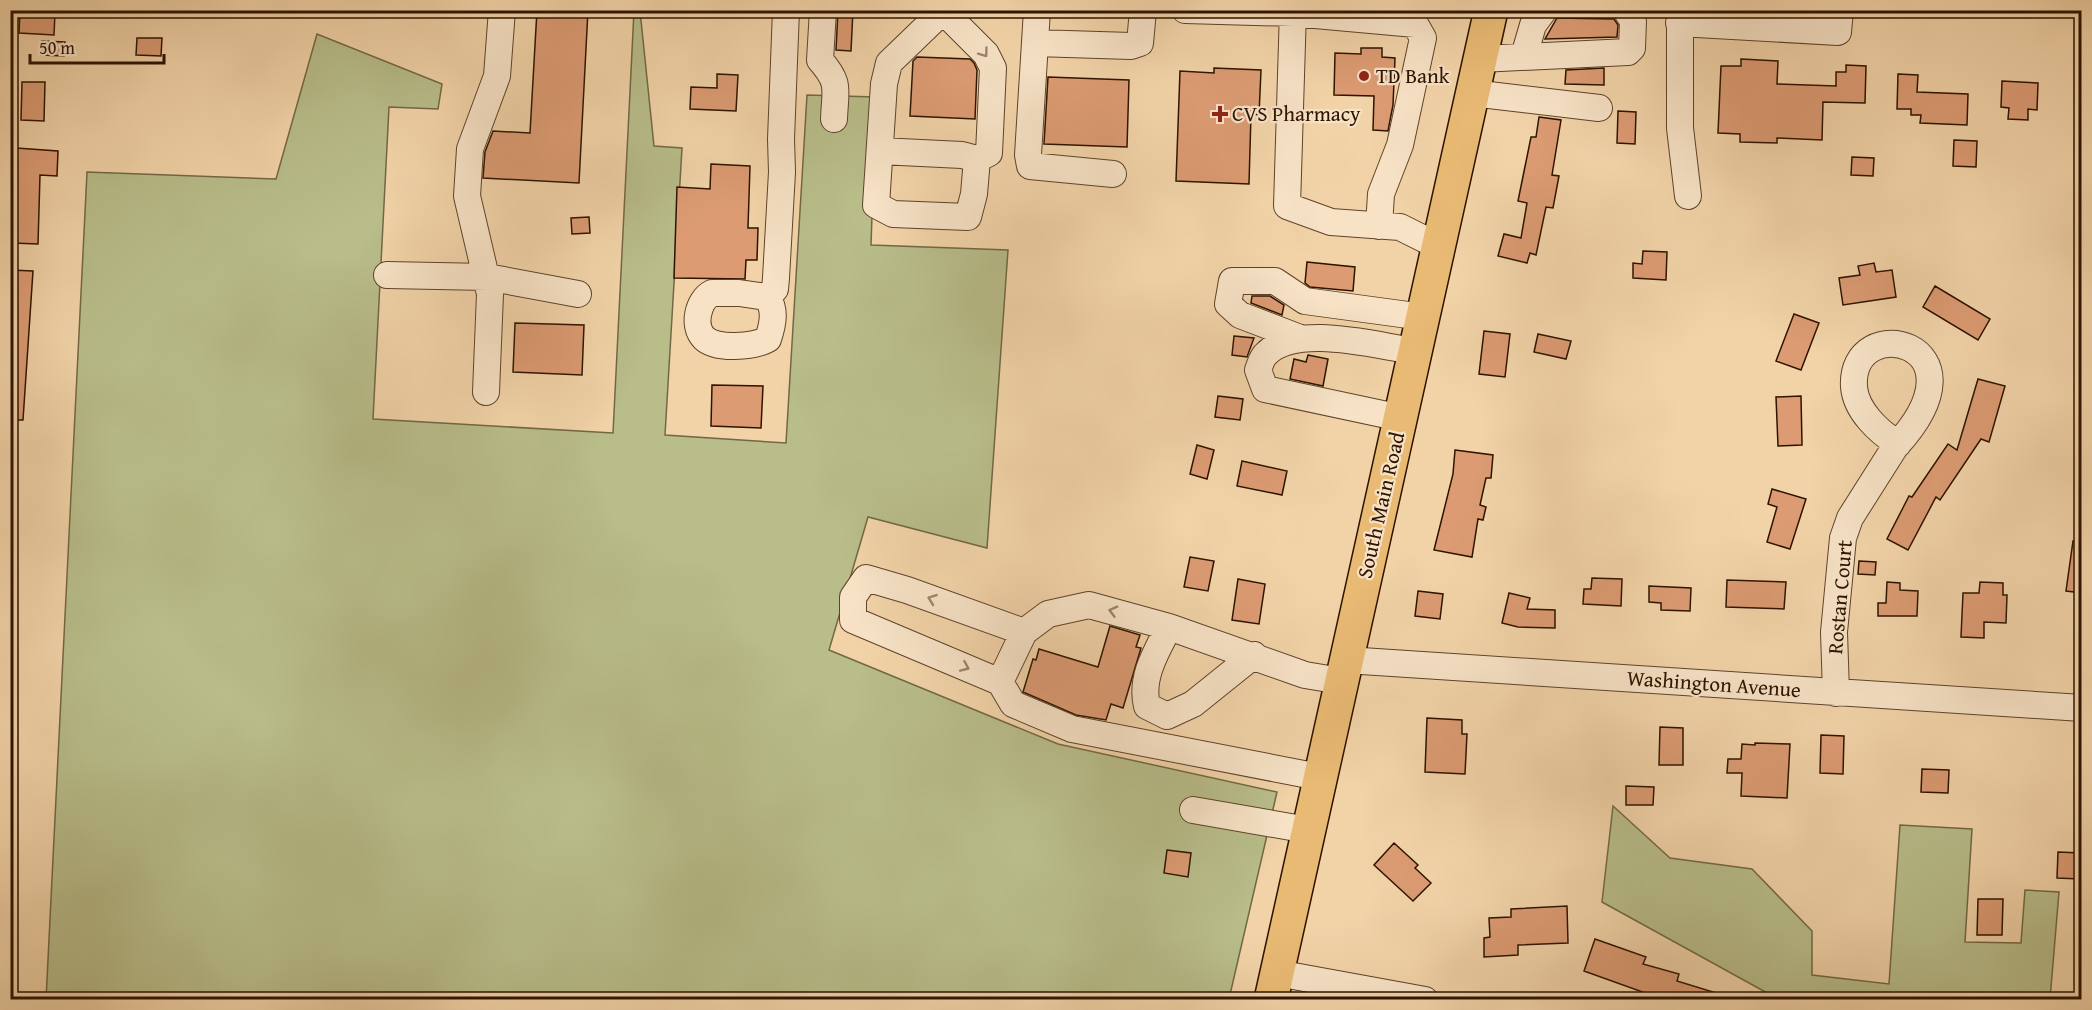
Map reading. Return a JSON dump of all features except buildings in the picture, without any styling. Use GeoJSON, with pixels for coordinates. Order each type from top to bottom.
{"type":"FeatureCollection","features":[{"type":"Feature","properties":{"kind":"main road","name":"South Main Road"},"geometry":{"type":"LineString","coordinates":[[1274,986],[1491,10]]}},
{"type":"Feature","properties":{"kind":"street"},"geometry":{"type":"LineString","coordinates":[[486,392],[490,294],[488,277],[467,196],[470,149],[497,76],[502,10]]}},
{"type":"Feature","properties":{"kind":"street"},"geometry":{"type":"LineString","coordinates":[[767,297],[775,289],[776,278],[782,172],[781,139],[786,10]]}},
{"type":"Feature","properties":{"kind":"street"},"geometry":{"type":"LineString","coordinates":[[823,10],[820,60],[833,75],[836,83],[834,119]]}},
{"type":"Feature","properties":{"kind":"street"},"geometry":{"type":"LineString","coordinates":[[1036,10],[1028,155],[1030,166],[1113,174]]}},
{"type":"Feature","properties":{"kind":"street"},"geometry":{"type":"LineString","coordinates":[[1035,44],[1131,46],[1140,43],[1143,10]]}},
{"type":"Feature","properties":{"kind":"street"},"geometry":{"type":"LineString","coordinates":[[1185,10],[1293,12],[1415,24],[1423,38],[1400,145],[1381,195],[1379,226]]}},
{"type":"Feature","properties":{"kind":"street"},"geometry":{"type":"LineString","coordinates":[[1524,56],[1533,24],[1544,10]]}},
{"type":"Feature","properties":{"kind":"street"},"geometry":{"type":"LineString","coordinates":[[1480,59],[1631,51],[1633,21],[1626,10]]}},
{"type":"Feature","properties":{"kind":"street"},"geometry":{"type":"LineString","coordinates":[[1688,196],[1680,128],[1679,17],[1838,32],[1840,10]]}},
{"type":"Feature","properties":{"kind":"street"},"geometry":{"type":"LineString","coordinates":[[880,152],[962,155],[977,159],[989,153],[993,68],[986,54],[943,11],[889,63],[880,152],[876,206],[893,214],[968,217],[974,194],[977,159]]}},
{"type":"Feature","properties":{"kind":"street"},"geometry":{"type":"LineString","coordinates":[[1293,12],[1287,206],[1331,222],[1400,227],[1438,246]]}},
{"type":"Feature","properties":{"kind":"street"},"geometry":{"type":"LineString","coordinates":[[1472,93],[1599,108]]}},
{"type":"Feature","properties":{"kind":"street"},"geometry":{"type":"LineString","coordinates":[[387,275],[488,277],[579,294]]}},
{"type":"Feature","properties":{"kind":"street"},"geometry":{"type":"LineString","coordinates":[[1300,338],[1240,315],[1228,304],[1232,281],[1275,281],[1305,301],[1423,317]]}},
{"type":"Feature","properties":{"kind":"street"},"geometry":{"type":"LineString","coordinates":[[1401,418],[1265,389],[1258,370],[1265,354],[1282,343],[1300,338],[1322,338],[1415,351]]}},
{"type":"Feature","properties":{"kind":"street","name":"Rostan Court"},"geometry":{"type":"LineString","coordinates":[[1836,693],[1834,632],[1843,538],[1850,518],[1898,444]]}},
{"type":"Feature","properties":{"kind":"street"},"geometry":{"type":"LineString","coordinates":[[1000,682],[1024,632],[866,578],[853,597],[853,620],[1000,682],[1013,704],[1072,729],[1319,777]]}},
{"type":"Feature","properties":{"kind":"street","name":"Washington Avenue"},"geometry":{"type":"LineString","coordinates":[[1024,632],[1048,614],[1089,605],[1170,627],[1305,675],[1344,671],[1836,693],[2082,708]]}},
{"type":"Feature","properties":{"kind":"street"},"geometry":{"type":"LineString","coordinates":[[1170,627],[1153,656],[1143,691],[1147,706],[1167,716],[1193,704],[1254,656]]}},
{"type":"Feature","properties":{"kind":"street"},"geometry":{"type":"LineString","coordinates":[[1193,810],[1308,830]]}},
{"type":"Feature","properties":{"kind":"street"},"geometry":{"type":"LineString","coordinates":[[1274,986],[1425,999]]}},
{"type":"Feature","properties":{"kind":"green space"},"geometry":{"type":"Polygon","coordinates":[[[634,11],[640,11],[654,146],[682,148],[665,435],[786,443],[807,95],[876,97],[871,245],[1008,250],[987,548],[868,517],[829,650],[1058,744],[1277,792],[1229,999],[46,1000],[87,172],[276,179],[317,34],[442,84],[438,109],[389,107],[373,419],[613,433],[634,11]]]}},
{"type":"Feature","properties":{"kind":"green space"},"geometry":{"type":"Polygon","coordinates":[[[1613,806],[1670,858],[1752,869],[1812,931],[1812,975],[1889,984],[1900,825],[1972,829],[1965,942],[2021,943],[2025,890],[2059,892],[2050,999],[1778,999],[1602,902],[1613,806]]]}},
{"type":"Feature","properties":{"kind":"place","name":"TD Bank"},"geometry":{"type":"Point","coordinates":[1364,76]}},
{"type":"Feature","properties":{"kind":"place","name":"CVS Pharmacy"},"geometry":{"type":"Point","coordinates":[1220,114]}}]}
